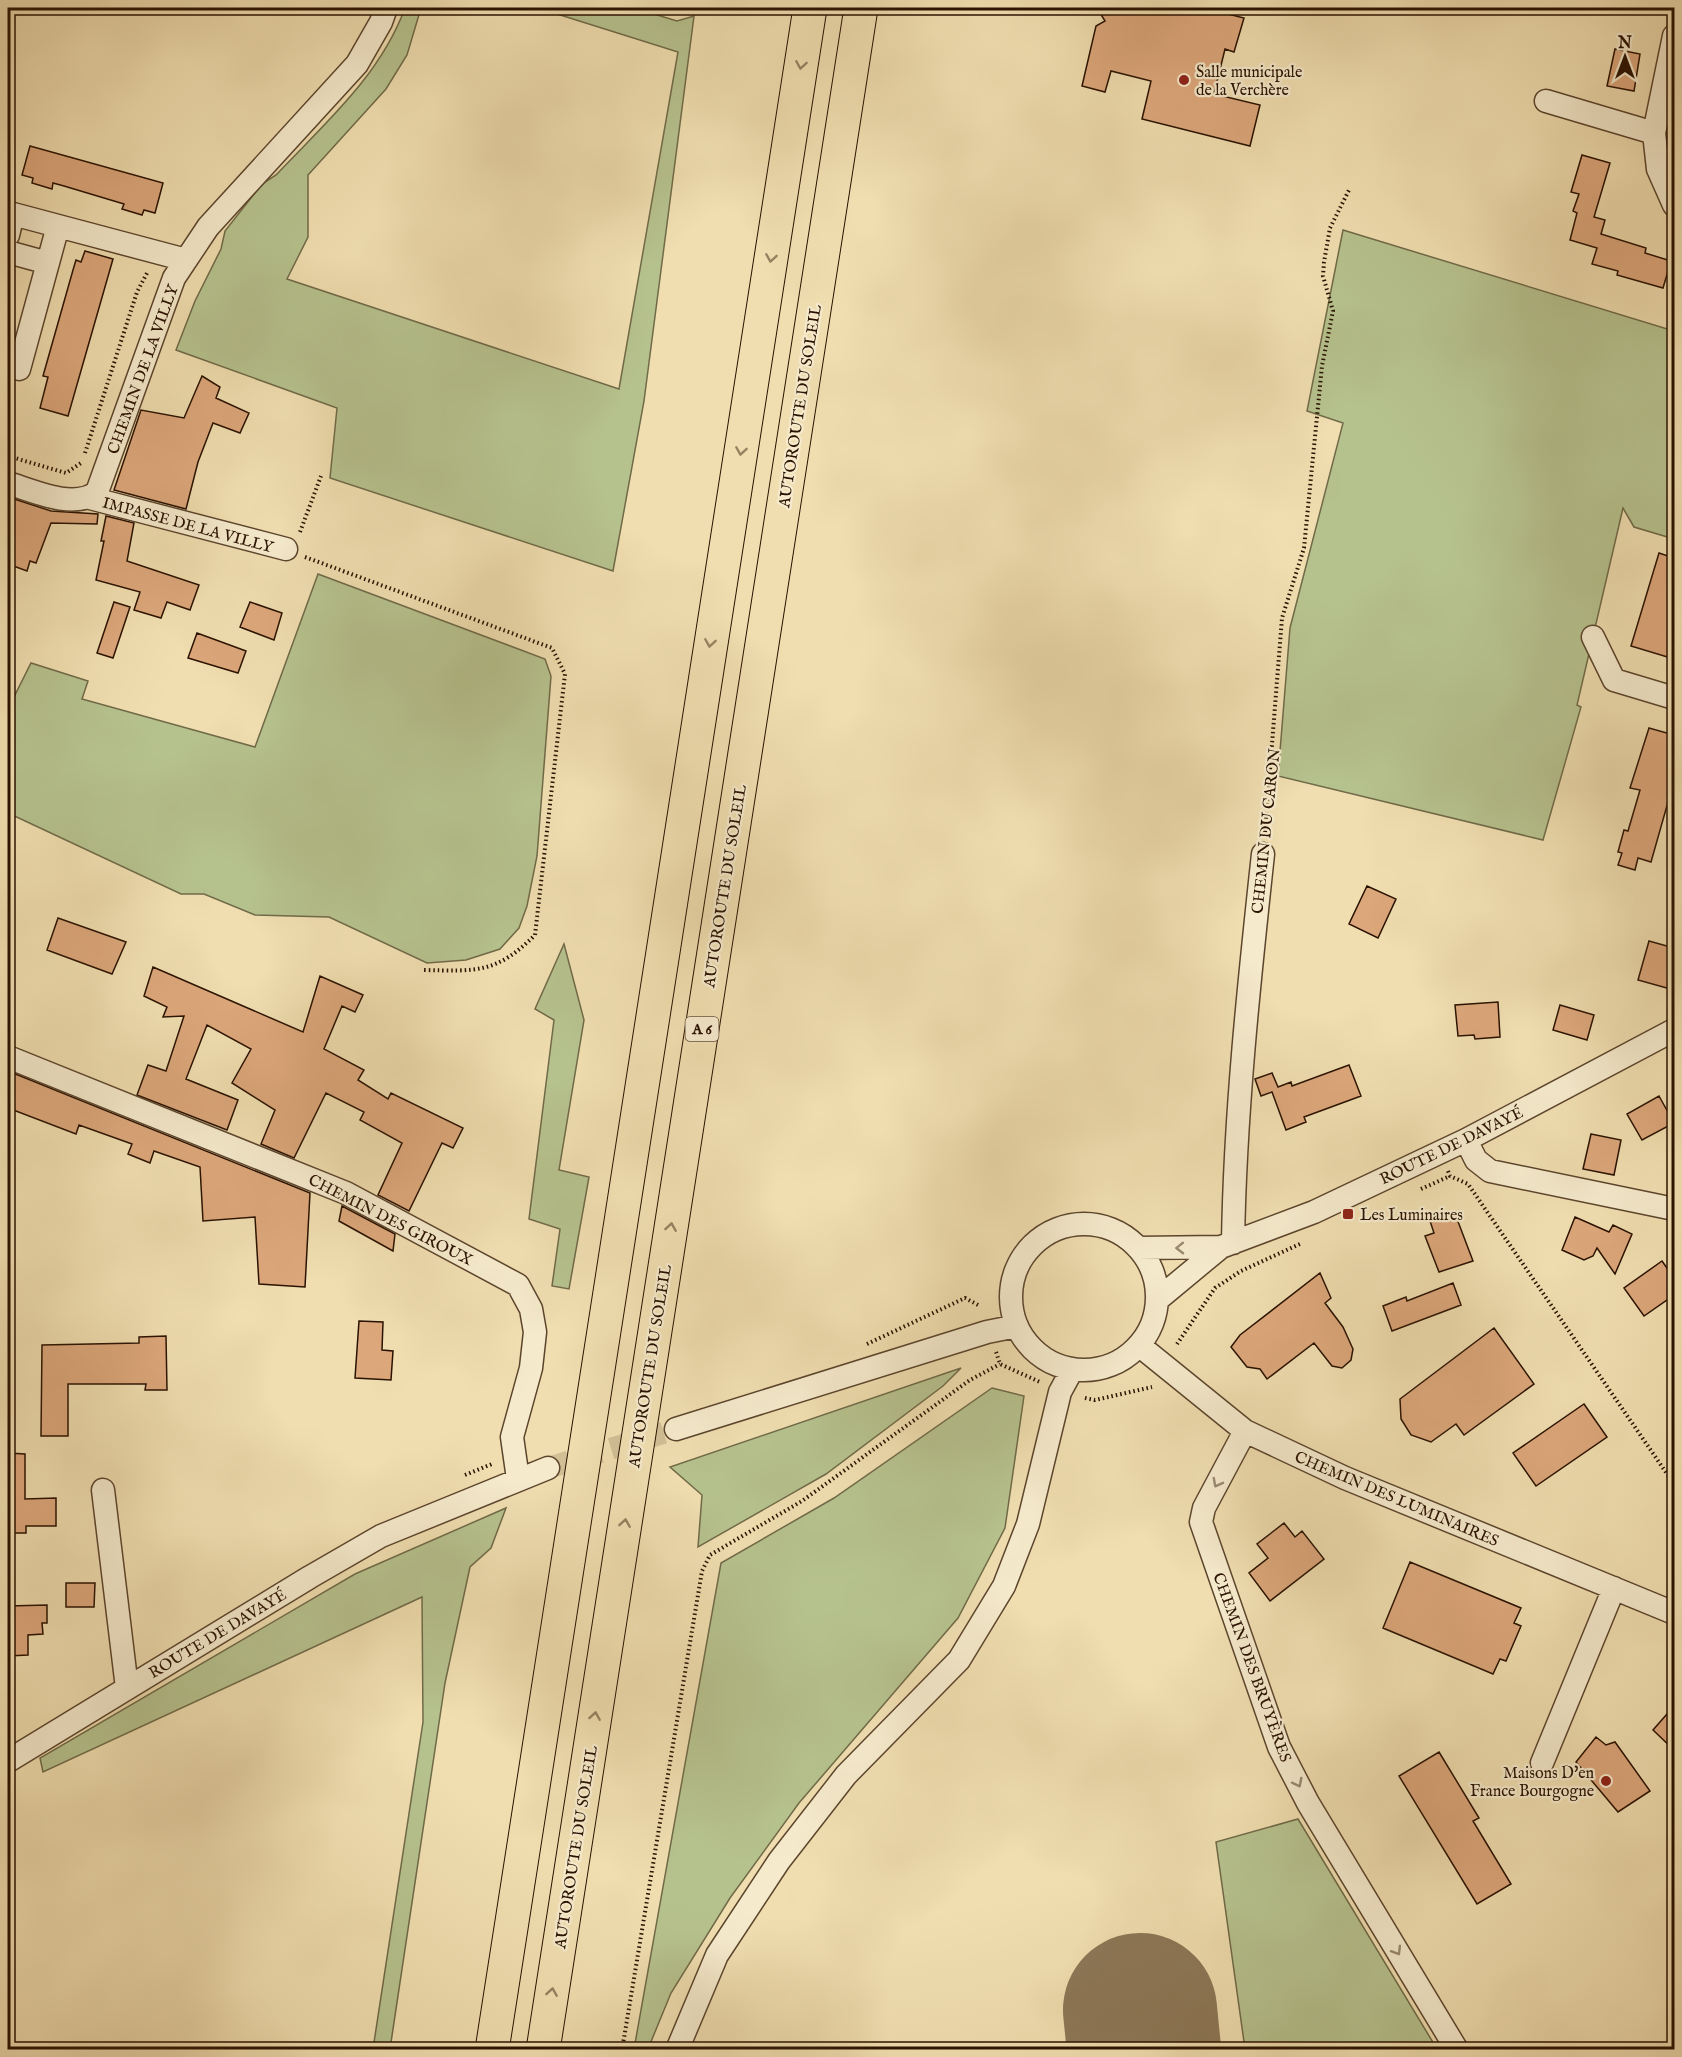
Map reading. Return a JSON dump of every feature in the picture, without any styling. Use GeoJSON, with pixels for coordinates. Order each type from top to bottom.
{"type":"FeatureCollection","features":[{"type":"Feature","properties":{"kind":"highway"},"geometry":{"type":"LineString","coordinates":[[492,2049],[810,8]]}},
{"type":"Feature","properties":{"kind":"highway","name":"AUTOROUTE DU SOLEIL"},"geometry":{"type":"LineString","coordinates":[[543,2049],[861,8]]}},
{"type":"Feature","properties":{"kind":"street","name":"CHEMIN DE LA VILLY"},"geometry":{"type":"LineString","coordinates":[[90,498],[97,492],[174,278],[208,227],[357,64],[381,22],[386,8]]}},
{"type":"Feature","properties":{"kind":"street"},"geometry":{"type":"LineString","coordinates":[[1674,36],[1654,133],[1658,169],[1674,205]]}},
{"type":"Feature","properties":{"kind":"street"},"geometry":{"type":"LineString","coordinates":[[1546,101],[1654,133]]}},
{"type":"Feature","properties":{"kind":"street"},"geometry":{"type":"LineString","coordinates":[[8,235],[13,214],[186,260]]}},
{"type":"Feature","properties":{"kind":"street"},"geometry":{"type":"LineString","coordinates":[[8,366],[19,369],[58,226]]}},
{"type":"Feature","properties":{"kind":"street"},"geometry":{"type":"LineString","coordinates":[[8,252],[48,263]]}},
{"type":"Feature","properties":{"kind":"street"},"geometry":{"type":"LineString","coordinates":[[8,483],[75,501],[90,498]]}},
{"type":"Feature","properties":{"kind":"street","name":"IMPASSE DE LA VILLY"},"geometry":{"type":"LineString","coordinates":[[90,498],[286,549]]}},
{"type":"Feature","properties":{"kind":"street"},"geometry":{"type":"LineString","coordinates":[[1593,637],[1614,680],[1674,698]]}},
{"type":"Feature","properties":{"kind":"street","name":"CHEMIN DU CARON"},"geometry":{"type":"LineString","coordinates":[[1227,1245],[1234,1198],[1253,951],[1263,854]]}},
{"type":"Feature","properties":{"kind":"street","name":"ROUTE DE DAVAYÉ"},"geometry":{"type":"LineString","coordinates":[[1157,1300],[1227,1245],[1314,1212],[1466,1140],[1674,1030]]}},
{"type":"Feature","properties":{"kind":"street","name":"CHEMIN DES GIROUX"},"geometry":{"type":"LineString","coordinates":[[8,1057],[346,1192],[519,1285],[531,1309],[535,1332],[531,1368],[512,1437],[518,1479]]}},
{"type":"Feature","properties":{"kind":"street"},"geometry":{"type":"LineString","coordinates":[[1466,1140],[1476,1160],[1490,1171],[1674,1209]]}},
{"type":"Feature","properties":{"kind":"street"},"geometry":{"type":"LineString","coordinates":[[1077,1225],[1100,1226],[1121,1234],[1138,1248],[1152,1273],[1157,1300],[1154,1318],[1140,1346],[1117,1363],[1095,1370],[1072,1370],[1042,1356],[1029,1346],[1017,1326],[1011,1304],[1012,1281],[1021,1260],[1036,1242],[1055,1230],[1077,1225]]}},
{"type":"Feature","properties":{"kind":"street","name":"ROUTE DE DAVAYÉ"},"geometry":{"type":"LineString","coordinates":[[1138,1248],[1227,1245]]}},
{"type":"Feature","properties":{"kind":"street"},"geometry":{"type":"LineString","coordinates":[[676,1429],[987,1332],[1017,1326]]}},
{"type":"Feature","properties":{"kind":"street","name":"CHEMIN DES LUMINAIRES"},"geometry":{"type":"LineString","coordinates":[[1140,1346],[1245,1431],[1345,1478],[1674,1613]]}},
{"type":"Feature","properties":{"kind":"street"},"geometry":{"type":"LineString","coordinates":[[677,2049],[717,1955],[779,1860],[846,1775],[959,1660],[1004,1587],[1028,1524],[1060,1392],[1072,1370]]}},
{"type":"Feature","properties":{"kind":"street","name":"CHEMIN DES BRUYÈRES"},"geometry":{"type":"LineString","coordinates":[[1245,1431],[1204,1508],[1201,1522],[1280,1748],[1308,1803],[1457,2049]]}},
{"type":"Feature","properties":{"kind":"street","name":"ROUTE DE DAVAYÉ"},"geometry":{"type":"LineString","coordinates":[[8,1761],[310,1576],[381,1536],[548,1468]]}},
{"type":"Feature","properties":{"kind":"street"},"geometry":{"type":"LineString","coordinates":[[103,1490],[127,1688]]}},
{"type":"Feature","properties":{"kind":"street"},"geometry":{"type":"LineString","coordinates":[[1542,1763],[1614,1588]]}},
{"type":"Feature","properties":{"kind":"path","name":"CHEMIN DU CARON"},"geometry":{"type":"LineString","coordinates":[[1263,854],[1282,618],[1304,548],[1316,421],[1333,311],[1323,276],[1324,262],[1330,228],[1348,190]]}},
{"type":"Feature","properties":{"kind":"path"},"geometry":{"type":"LineString","coordinates":[[286,549],[296,544],[321,476]]}},
{"type":"Feature","properties":{"kind":"path"},"geometry":{"type":"LineString","coordinates":[[286,549],[552,648],[565,674],[536,935],[499,964],[468,971],[424,970]]}},
{"type":"Feature","properties":{"kind":"path"},"geometry":{"type":"LineString","coordinates":[[1419,1190],[1450,1176],[1468,1184],[1674,1484]]}},
{"type":"Feature","properties":{"kind":"path"},"geometry":{"type":"LineString","coordinates":[[1177,1344],[1215,1288],[1241,1271],[1304,1242]]}},
{"type":"Feature","properties":{"kind":"path"},"geometry":{"type":"LineString","coordinates":[[864,1345],[965,1298],[980,1306]]}},
{"type":"Feature","properties":{"kind":"path"},"geometry":{"type":"LineString","coordinates":[[996,1352],[1000,1364],[1040,1382]]}},
{"type":"Feature","properties":{"kind":"path"},"geometry":{"type":"LineString","coordinates":[[622,2049],[702,1571],[710,1556],[802,1501],[970,1380],[1000,1364]]}},
{"type":"Feature","properties":{"kind":"path"},"geometry":{"type":"LineString","coordinates":[[1085,1398],[1095,1400],[1152,1387]]}},
{"type":"Feature","properties":{"kind":"green space"},"geometry":{"type":"Polygon","coordinates":[[[405,8],[421,8],[407,55],[386,89],[308,175],[308,237],[287,279],[619,389],[678,52],[538,8],[634,8],[677,21],[694,16],[644,401],[613,571],[330,478],[337,408],[176,350],[195,301],[221,249],[225,231],[262,184],[276,175],[350,98],[381,55],[405,8]]]}},
{"type":"Feature","properties":{"kind":"green space"},"geometry":{"type":"Polygon","coordinates":[[[1343,230],[1674,331],[1674,539],[1634,527],[1623,508],[1577,705],[1581,707],[1543,840],[1278,776],[1290,628],[1343,423],[1307,411],[1343,230]]]}},
{"type":"Feature","properties":{"kind":"green space"},"geometry":{"type":"Polygon","coordinates":[[[318,574],[545,659],[551,676],[537,856],[527,906],[519,928],[500,949],[466,960],[427,963],[329,917],[255,915],[204,894],[181,894],[8,813],[8,709],[31,663],[88,681],[82,699],[255,747],[318,574]]]}},
{"type":"Feature","properties":{"kind":"green space"},"geometry":{"type":"Polygon","coordinates":[[[564,944],[584,1020],[559,1170],[589,1177],[569,1289],[552,1286],[560,1229],[529,1219],[554,1020],[535,1009],[564,944]]]}},
{"type":"Feature","properties":{"kind":"green space"},"geometry":{"type":"Polygon","coordinates":[[[961,1368],[943,1386],[826,1474],[698,1547],[702,1495],[670,1467],[961,1368]]]}},
{"type":"Feature","properties":{"kind":"green space"},"geometry":{"type":"Polygon","coordinates":[[[992,1388],[1024,1396],[1005,1528],[958,1618],[799,1803],[730,1898],[671,1993],[648,2049],[634,2049],[721,1563],[834,1498],[992,1388]]]}},
{"type":"Feature","properties":{"kind":"green space"},"geometry":{"type":"Polygon","coordinates":[[[506,1508],[491,1548],[470,1567],[445,1683],[390,2049],[373,2049],[423,1722],[422,1597],[43,1772],[40,1758],[355,1574],[506,1508]]]}},
{"type":"Feature","properties":{"kind":"green space"},"geometry":{"type":"Polygon","coordinates":[[[1298,1819],[1437,2049],[1245,2049],[1216,1842],[1298,1819]]]}},
{"type":"Feature","properties":{"kind":"building","name":"Salle municipale de la Verchère"},"geometry":{"type":"Polygon","coordinates":[[[1097,8],[1217,8],[1216,11],[1244,18],[1234,52],[1225,49],[1214,94],[1260,105],[1250,146],[1142,119],[1151,81],[1111,71],[1105,92],[1082,86],[1096,26],[1105,21],[1097,8]]]}},
{"type":"Feature","properties":{"kind":"building"},"geometry":{"type":"Polygon","coordinates":[[[1615,49],[1640,54],[1634,91],[1607,86],[1615,49]]]}},
{"type":"Feature","properties":{"kind":"building"},"geometry":{"type":"Polygon","coordinates":[[[30,146],[163,183],[155,213],[144,210],[142,215],[122,209],[124,204],[64,186],[53,183],[52,189],[32,183],[33,178],[22,175],[30,146]]]}},
{"type":"Feature","properties":{"kind":"building"},"geometry":{"type":"Polygon","coordinates":[[[1582,155],[1610,163],[1594,217],[1605,220],[1601,234],[1646,248],[1645,253],[1671,261],[1663,288],[1617,275],[1618,271],[1592,264],[1597,248],[1570,240],[1577,213],[1573,211],[1579,194],[1571,192],[1582,155]]]}},
{"type":"Feature","properties":{"kind":"building"},"geometry":{"type":"Polygon","coordinates":[[[85,251],[113,259],[68,416],[40,408],[48,377],[43,376],[76,260],[81,262],[85,251]]]}},
{"type":"Feature","properties":{"kind":"building"},"geometry":{"type":"Polygon","coordinates":[[[202,376],[220,387],[216,398],[249,413],[240,433],[213,423],[198,462],[186,509],[114,490],[141,410],[184,418],[202,376]]]}},
{"type":"Feature","properties":{"kind":"building"},"geometry":{"type":"Polygon","coordinates":[[[8,497],[51,511],[98,514],[97,524],[51,523],[36,563],[30,561],[27,571],[8,564],[8,497]]]}},
{"type":"Feature","properties":{"kind":"building"},"geometry":{"type":"Polygon","coordinates":[[[106,516],[134,523],[127,561],[199,585],[190,610],[167,602],[161,618],[134,610],[140,592],[96,580],[104,541],[101,541],[106,516]]]}},
{"type":"Feature","properties":{"kind":"building"},"geometry":{"type":"Polygon","coordinates":[[[1659,553],[1674,558],[1674,659],[1631,646],[1659,553]]]}},
{"type":"Feature","properties":{"kind":"building"},"geometry":{"type":"Polygon","coordinates":[[[114,602],[130,607],[113,658],[97,653],[114,602]]]}},
{"type":"Feature","properties":{"kind":"building"},"geometry":{"type":"Polygon","coordinates":[[[250,602],[282,613],[274,640],[240,627],[250,602]]]}},
{"type":"Feature","properties":{"kind":"building"},"geometry":{"type":"Polygon","coordinates":[[[197,633],[246,651],[238,673],[188,658],[197,633]]]}},
{"type":"Feature","properties":{"kind":"building"},"geometry":{"type":"Polygon","coordinates":[[[1649,728],[1674,735],[1674,781],[1651,862],[1638,858],[1635,870],[1618,865],[1622,853],[1618,852],[1624,830],[1628,831],[1640,790],[1630,788],[1649,728]]]}},
{"type":"Feature","properties":{"kind":"building"},"geometry":{"type":"Polygon","coordinates":[[[1367,886],[1396,899],[1378,938],[1349,924],[1367,886]]]}},
{"type":"Feature","properties":{"kind":"building"},"geometry":{"type":"Polygon","coordinates":[[[58,918],[126,942],[112,974],[47,950],[58,918]]]}},
{"type":"Feature","properties":{"kind":"building"},"geometry":{"type":"Polygon","coordinates":[[[1649,941],[1674,948],[1670,960],[1674,961],[1674,990],[1638,980],[1649,941]]]}},
{"type":"Feature","properties":{"kind":"building"},"geometry":{"type":"Polygon","coordinates":[[[153,967],[303,1032],[320,976],[363,995],[355,1012],[342,1006],[324,1049],[364,1070],[358,1080],[388,1099],[391,1093],[463,1128],[453,1148],[442,1143],[409,1211],[378,1195],[402,1143],[360,1120],[364,1112],[326,1093],[294,1158],[261,1144],[275,1110],[232,1083],[251,1049],[207,1025],[186,1079],[238,1100],[227,1130],[137,1095],[148,1065],[166,1071],[184,1016],[163,1017],[167,1007],[144,996],[153,967]]]}},
{"type":"Feature","properties":{"kind":"building"},"geometry":{"type":"Polygon","coordinates":[[[1498,1002],[1500,1037],[1475,1039],[1474,1035],[1458,1036],[1455,1005],[1498,1002]]]}},
{"type":"Feature","properties":{"kind":"building"},"geometry":{"type":"Polygon","coordinates":[[[1560,1005],[1594,1015],[1587,1040],[1553,1030],[1560,1005]]]}},
{"type":"Feature","properties":{"kind":"building"},"geometry":{"type":"Polygon","coordinates":[[[1349,1065],[1361,1096],[1304,1117],[1306,1122],[1286,1130],[1272,1092],[1261,1096],[1255,1079],[1272,1073],[1278,1087],[1291,1082],[1292,1086],[1349,1065]]]}},
{"type":"Feature","properties":{"kind":"building"},"geometry":{"type":"Polygon","coordinates":[[[8,1071],[310,1193],[305,1287],[259,1284],[255,1217],[203,1221],[200,1167],[154,1151],[150,1163],[128,1154],[132,1144],[79,1125],[76,1134],[8,1108],[8,1071]]]}},
{"type":"Feature","properties":{"kind":"building"},"geometry":{"type":"Polygon","coordinates":[[[1659,1096],[1674,1123],[1642,1140],[1627,1114],[1659,1096]]]}},
{"type":"Feature","properties":{"kind":"building"},"geometry":{"type":"Polygon","coordinates":[[[1591,1134],[1621,1140],[1614,1175],[1583,1169],[1591,1134]]]}},
{"type":"Feature","properties":{"kind":"building"},"geometry":{"type":"Polygon","coordinates":[[[342,1206],[395,1234],[393,1251],[339,1221],[342,1206]]]}},
{"type":"Feature","properties":{"kind":"building"},"geometry":{"type":"Polygon","coordinates":[[[1454,1211],[1473,1261],[1439,1272],[1425,1236],[1434,1233],[1430,1221],[1454,1211]]]}},
{"type":"Feature","properties":{"kind":"building"},"geometry":{"type":"Polygon","coordinates":[[[1575,1217],[1609,1232],[1613,1225],[1632,1234],[1615,1274],[1597,1248],[1593,1256],[1584,1260],[1562,1250],[1575,1217]]]}},
{"type":"Feature","properties":{"kind":"building"},"geometry":{"type":"Polygon","coordinates":[[[1662,1261],[1674,1278],[1674,1295],[1644,1316],[1624,1288],[1662,1261]]]}},
{"type":"Feature","properties":{"kind":"building"},"geometry":{"type":"Polygon","coordinates":[[[1320,1273],[1331,1298],[1325,1303],[1343,1327],[1353,1349],[1351,1360],[1342,1368],[1332,1366],[1314,1343],[1267,1379],[1260,1369],[1247,1367],[1231,1347],[1240,1335],[1320,1273]]]}},
{"type":"Feature","properties":{"kind":"building"},"geometry":{"type":"Polygon","coordinates":[[[1453,1283],[1461,1305],[1392,1331],[1383,1306],[1406,1297],[1407,1301],[1453,1283]]]}},
{"type":"Feature","properties":{"kind":"building"},"geometry":{"type":"Polygon","coordinates":[[[359,1321],[383,1322],[382,1350],[393,1351],[391,1380],[355,1378],[359,1321]]]}},
{"type":"Feature","properties":{"kind":"building"},"geometry":{"type":"Polygon","coordinates":[[[1494,1328],[1534,1384],[1464,1435],[1456,1424],[1431,1442],[1411,1435],[1401,1419],[1400,1399],[1494,1328]]]}},
{"type":"Feature","properties":{"kind":"building"},"geometry":{"type":"Polygon","coordinates":[[[166,1336],[167,1390],[145,1390],[146,1384],[68,1384],[68,1436],[41,1436],[42,1345],[139,1343],[139,1337],[166,1336]]]}},
{"type":"Feature","properties":{"kind":"building"},"geometry":{"type":"Polygon","coordinates":[[[1584,1404],[1607,1437],[1536,1486],[1513,1453],[1584,1404]]]}},
{"type":"Feature","properties":{"kind":"building"},"geometry":{"type":"Polygon","coordinates":[[[8,1453],[25,1454],[25,1499],[56,1498],[56,1526],[26,1526],[26,1533],[8,1533],[8,1453]]]}},
{"type":"Feature","properties":{"kind":"building"},"geometry":{"type":"Polygon","coordinates":[[[1284,1523],[1295,1537],[1302,1531],[1324,1559],[1270,1601],[1249,1573],[1268,1558],[1257,1544],[1284,1523]]]}},
{"type":"Feature","properties":{"kind":"building"},"geometry":{"type":"Polygon","coordinates":[[[1410,1562],[1521,1608],[1514,1623],[1521,1626],[1506,1661],[1500,1659],[1493,1674],[1383,1628],[1410,1562]]]}},
{"type":"Feature","properties":{"kind":"building"},"geometry":{"type":"Polygon","coordinates":[[[66,1583],[95,1583],[94,1607],[66,1607],[66,1583]]]}},
{"type":"Feature","properties":{"kind":"building"},"geometry":{"type":"Polygon","coordinates":[[[47,1605],[47,1623],[42,1623],[43,1634],[28,1635],[28,1655],[8,1656],[8,1606],[47,1605]]]}},
{"type":"Feature","properties":{"kind":"building"},"geometry":{"type":"Polygon","coordinates":[[[1674,1706],[1674,1750],[1653,1730],[1674,1706]]]}},
{"type":"Feature","properties":{"kind":"building"},"geometry":{"type":"Polygon","coordinates":[[[1596,1737],[1606,1745],[1615,1742],[1650,1791],[1618,1812],[1576,1762],[1596,1737]]]}},
{"type":"Feature","properties":{"kind":"building"},"geometry":{"type":"Polygon","coordinates":[[[1439,1752],[1479,1818],[1473,1821],[1511,1884],[1477,1904],[1399,1776],[1439,1752]]]}},
{"type":"Feature","properties":{"kind":"runway"},"geometry":{"type":"LineString","coordinates":[[1140,2010],[1144,2050]]}},
{"type":"Feature","properties":{"kind":"tunnel"},"geometry":{"type":"LineString","coordinates":[[548,1468],[676,1429]]}},
{"type":"Feature","properties":{"kind":"place","name":"Salle municipale de la Verchère"},"geometry":{"type":"Point","coordinates":[1184,80]}},
{"type":"Feature","properties":{"kind":"place","name":"Les Luminaires"},"geometry":{"type":"Point","coordinates":[1348,1214]}},
{"type":"Feature","properties":{"kind":"place","name":"Maisons D'en France Bourgogne"},"geometry":{"type":"Point","coordinates":[1606,1781]}}]}
